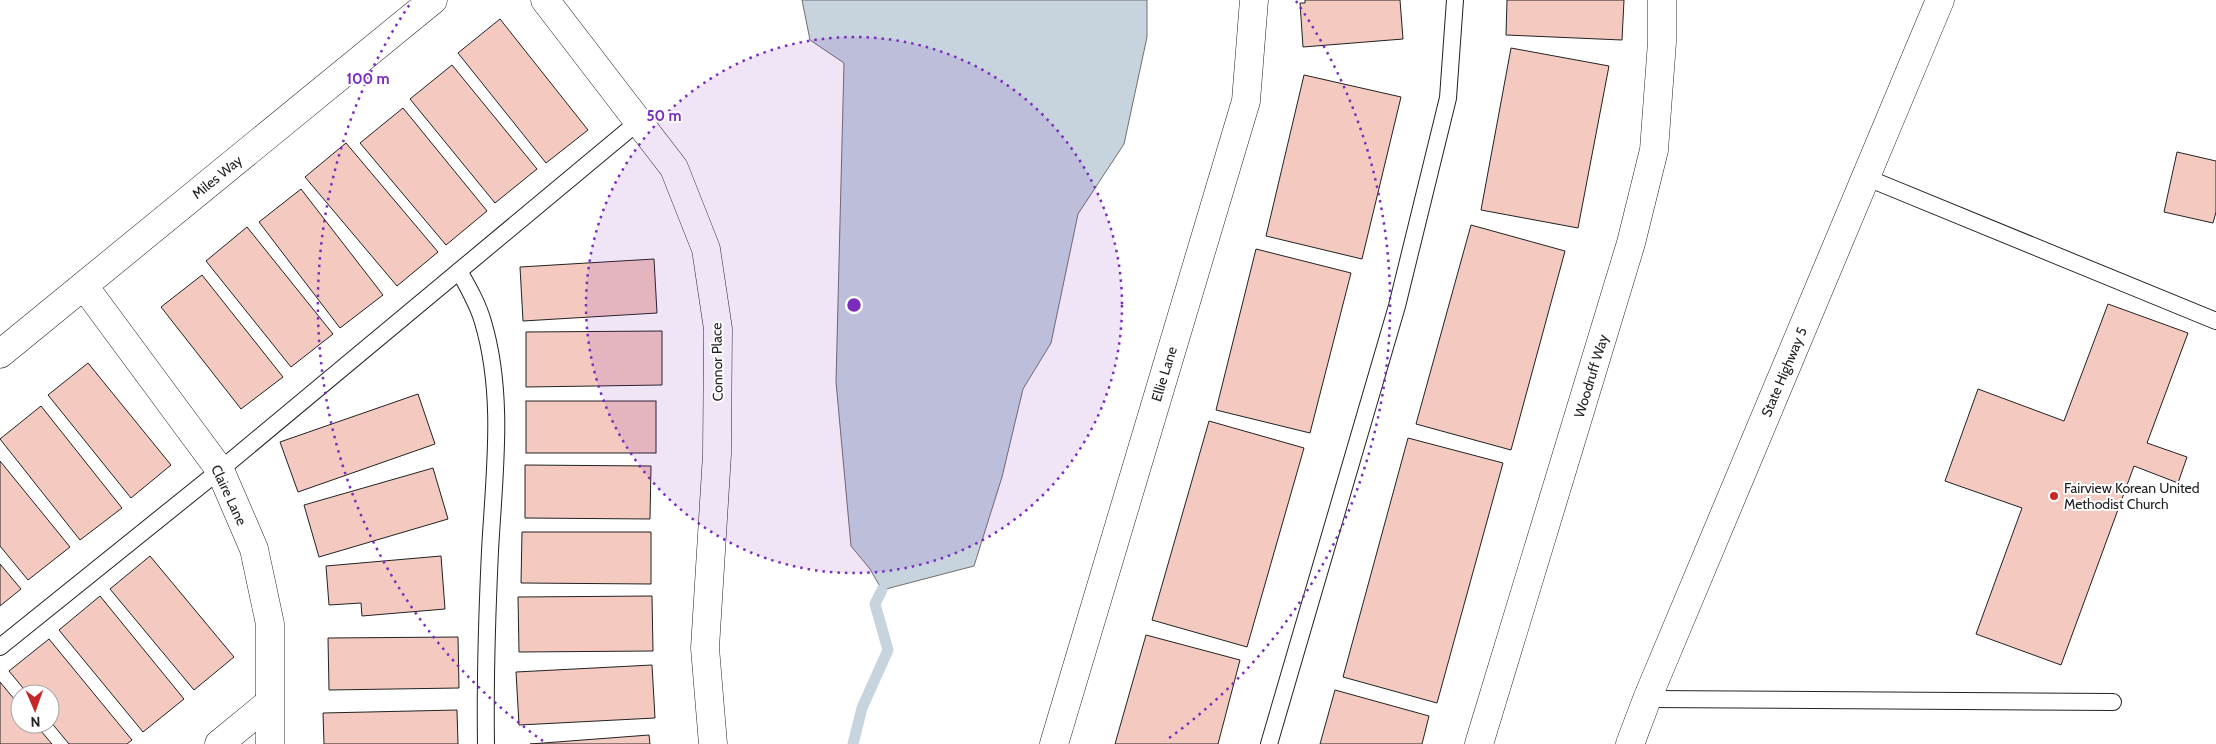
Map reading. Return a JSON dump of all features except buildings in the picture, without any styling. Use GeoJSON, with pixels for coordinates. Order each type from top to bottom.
{"type":"FeatureCollection","features":[{"type":"Feature","properties":{"kind":"street","name":"Miles Way"},"geometry":{"type":"LineString","coordinates":[[0,354],[433,0]]}},
{"type":"Feature","properties":{"kind":"street","name":"Connor Place"},"geometry":{"type":"LineString","coordinates":[[546,0],[674,168],[706,249],[718,329],[717,454],[705,648],[713,744]]}},
{"type":"Feature","properties":{"kind":"street","name":"Ellie Lane"},"geometry":{"type":"LineString","coordinates":[[1054,744],[1246,101],[1254,0]]}},
{"type":"Feature","properties":{"kind":"street","name":"Woodruff Way"},"geometry":{"type":"LineString","coordinates":[[1479,744],[1634,234],[1654,150],[1662,42],[1662,0]]}},
{"type":"Feature","properties":{"kind":"street","name":"State Highway 5"},"geometry":{"type":"LineString","coordinates":[[1630,744],[1647,699],[1940,0]]}},
{"type":"Feature","properties":{"kind":"street","name":"Claire Lane"},"geometry":{"type":"LineString","coordinates":[[84,286],[220,470],[254,549],[270,624],[270,744]]}},
{"type":"Feature","properties":{"kind":"street"},"geometry":{"type":"LineString","coordinates":[[220,744],[269,703]]}},
{"type":"Feature","properties":{"kind":"lane"},"geometry":{"type":"LineString","coordinates":[[1269,744],[1401,287],[1448,98],[1455,0]]}},
{"type":"Feature","properties":{"kind":"lane"},"geometry":{"type":"LineString","coordinates":[[0,647],[220,470],[638,122]]}},
{"type":"Feature","properties":{"kind":"lane"},"geometry":{"type":"LineString","coordinates":[[1866,177],[2216,321]]}},
{"type":"Feature","properties":{"kind":"lane"},"geometry":{"type":"LineString","coordinates":[[460,270],[485,328],[491,353],[498,414],[489,582],[485,699],[486,744]]}},
{"type":"Feature","properties":{"kind":"lane"},"geometry":{"type":"LineString","coordinates":[[1647,699],[2113,702]]}},
{"type":"Feature","properties":{"kind":"shaded area"},"geometry":{"type":"Polygon","coordinates":[[[802,0],[1147,0],[1147,37],[1124,144],[1078,214],[1051,343],[1023,389],[1002,477],[974,566],[882,590],[870,569],[851,546],[836,382],[844,63],[810,40],[802,0]]]}},
{"type":"Feature","properties":{"kind":"waterway"},"geometry":{"type":"LineString","coordinates":[[853,744],[862,708],[888,650],[875,604],[882,590]]}},
{"type":"Feature","properties":{"kind":"place","name":"Fairview Korean United Methodist Church"},"geometry":{"type":"Point","coordinates":[2054,496]}}]}
